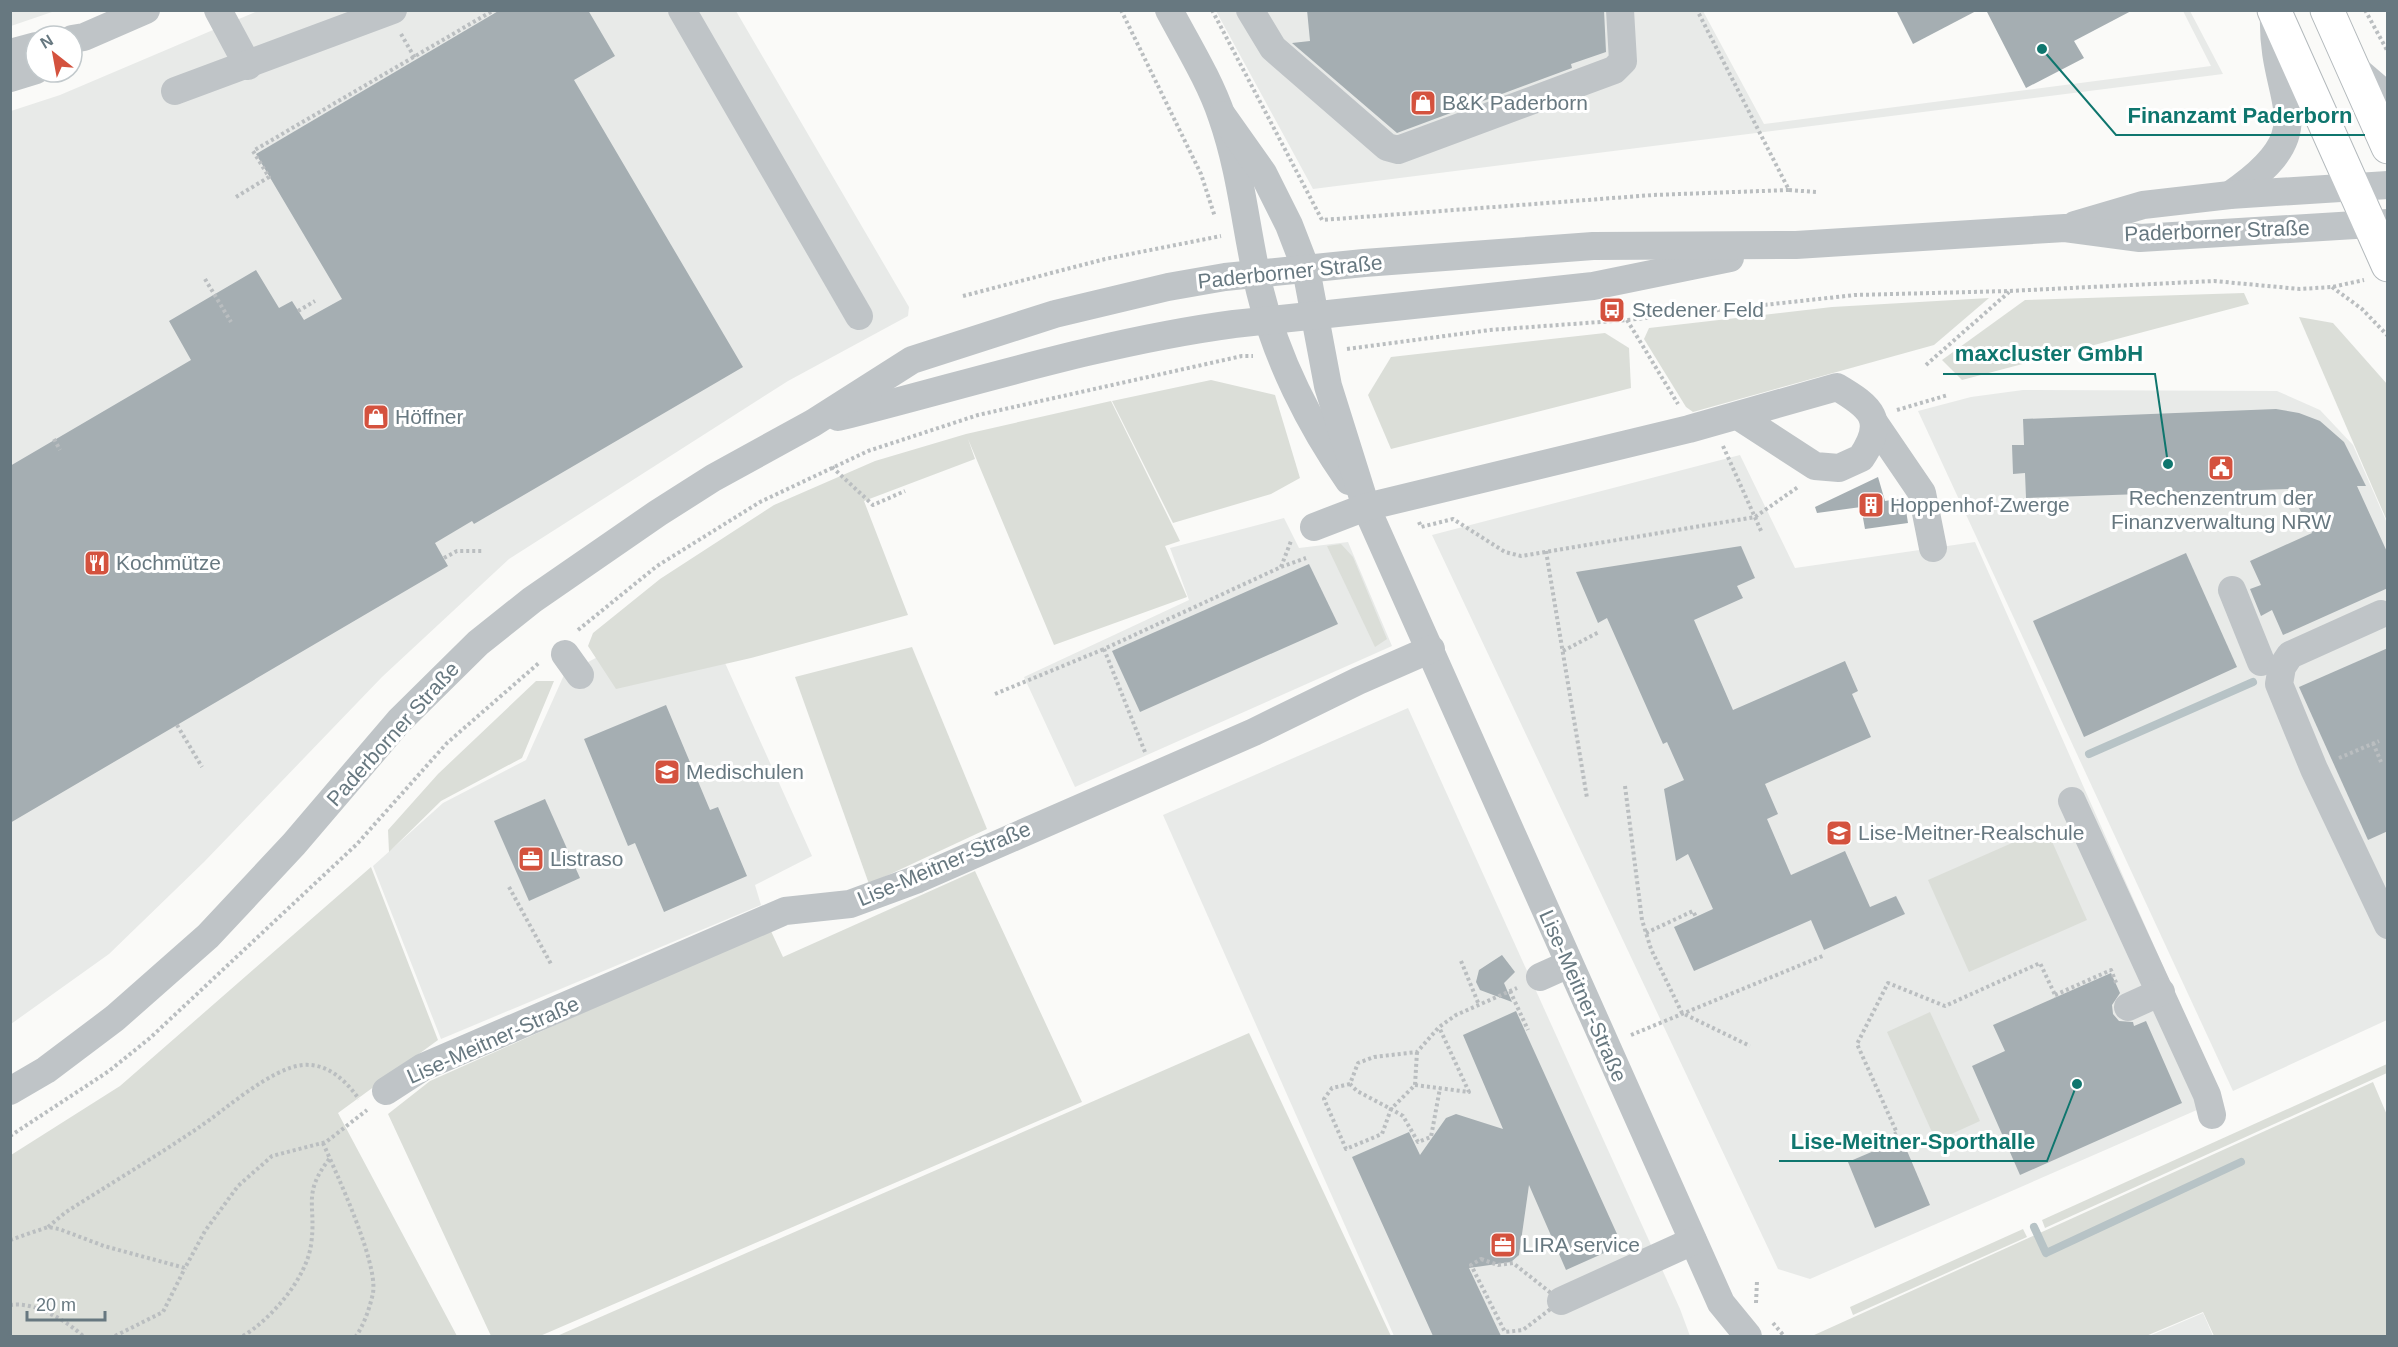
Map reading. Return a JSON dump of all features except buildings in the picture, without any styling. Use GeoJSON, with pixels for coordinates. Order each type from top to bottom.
{"type":"FeatureCollection","features":[{"type":"Feature","properties":{"kind":"main road"},"geometry":{"type":"LineString","coordinates":[[2327,10],[2388,147]]}},
{"type":"Feature","properties":{"kind":"main road"},"geometry":{"type":"LineString","coordinates":[[2275,11],[2352,185],[2378,223],[2377,272]]}},
{"type":"Feature","properties":{"kind":"street"},"geometry":{"type":"LineString","coordinates":[[84,37],[146,10]]}},
{"type":"Feature","properties":{"kind":"street"},"geometry":{"type":"LineString","coordinates":[[218,10],[248,66]]}},
{"type":"Feature","properties":{"kind":"street"},"geometry":{"type":"LineString","coordinates":[[175,91],[248,66],[393,10]]}},
{"type":"Feature","properties":{"kind":"street"},"geometry":{"type":"LineString","coordinates":[[682,10],[859,316]]}},
{"type":"Feature","properties":{"kind":"street"},"geometry":{"type":"LineString","coordinates":[[1250,10],[1273,48],[1387,147],[1398,150],[1614,70],[1620,66],[1623,54],[1620,10]]}},
{"type":"Feature","properties":{"kind":"street"},"geometry":{"type":"LineString","coordinates":[[2230,195],[2268,166],[2285,139],[2289,104],[2273,44],[2275,11]]}},
{"type":"Feature","properties":{"kind":"street"},"geometry":{"type":"LineString","coordinates":[[1173,12],[1222,115],[1249,150],[1289,225],[1306,269],[1315,315]]}},
{"type":"Feature","properties":{"kind":"street"},"geometry":{"type":"LineString","coordinates":[[2353,68],[2388,97]]}},
{"type":"Feature","properties":{"kind":"street"},"geometry":{"type":"LineString","coordinates":[[1222,115],[1257,274]]}},
{"type":"Feature","properties":{"kind":"street","name":"Paderborner Straße"},"geometry":{"type":"LineString","coordinates":[[2065,228],[2144,206],[2230,195],[2352,185],[2388,185]]}},
{"type":"Feature","properties":{"kind":"street","name":"Paderborner Straße"},"geometry":{"type":"LineString","coordinates":[[10,1091],[45,1070],[115,1018],[208,936],[294,844],[399,721],[478,643],[532,600],[649,518],[713,478],[813,423],[912,360],[1055,314],[1168,287],[1225,277],[1306,269],[1593,246],[1796,245],[2065,228],[2140,238],[2378,223]]}},
{"type":"Feature","properties":{"kind":"street","name":"Paderborner Straße"},"geometry":{"type":"LineString","coordinates":[[813,423],[1052,360],[1176,333],[1269,320],[1593,286],[1796,245]]}},
{"type":"Feature","properties":{"kind":"street","name":"Lise-Meitner-Straße"},"geometry":{"type":"LineString","coordinates":[[1257,274],[1282,357],[1324,445],[1366,507]]}},
{"type":"Feature","properties":{"kind":"street","name":"Lise-Meitner-Straße"},"geometry":{"type":"LineString","coordinates":[[1315,315],[1320,353],[1333,406],[1366,507],[1721,1303],[1748,1336]]}},
{"type":"Feature","properties":{"kind":"street"},"geometry":{"type":"LineString","coordinates":[[1303,532],[1366,507],[1713,422],[1837,387],[1860,400],[1922,493],[1933,548]]}},
{"type":"Feature","properties":{"kind":"street"},"geometry":{"type":"LineString","coordinates":[[1713,422],[1815,466],[1839,468],[1861,458],[1873,436],[1874,420]]}},
{"type":"Feature","properties":{"kind":"street"},"geometry":{"type":"LineString","coordinates":[[2232,590],[2261,662]]}},
{"type":"Feature","properties":{"kind":"street"},"geometry":{"type":"LineString","coordinates":[[2381,614],[2290,656],[2283,667],[2279,684],[2310,760],[2388,925]]}},
{"type":"Feature","properties":{"kind":"street","name":"Lise-Meitner-Straße"},"geometry":{"type":"LineString","coordinates":[[386,1091],[423,1067],[785,911],[850,904],[918,879],[1431,649]]}},
{"type":"Feature","properties":{"kind":"street"},"geometry":{"type":"LineString","coordinates":[[2072,801],[2207,1095],[2212,1115]]}},
{"type":"Feature","properties":{"kind":"street"},"geometry":{"type":"LineString","coordinates":[[1540,977],[1569,964]]}},
{"type":"Feature","properties":{"kind":"street"},"geometry":{"type":"LineString","coordinates":[[2128,1007],[2161,992]]}},
{"type":"Feature","properties":{"kind":"street"},"geometry":{"type":"LineString","coordinates":[[1561,1301],[1693,1241]]}},
{"type":"Feature","properties":{"kind":"path"},"geometry":{"type":"LineString","coordinates":[[236,197],[269,177],[254,151],[415,59],[494,10]]}},
{"type":"Feature","properties":{"kind":"path"},"geometry":{"type":"LineString","coordinates":[[1121,10],[1200,174],[1220,236],[1225,277]]}},
{"type":"Feature","properties":{"kind":"path"},"geometry":{"type":"LineString","coordinates":[[1212,10],[1323,220]]}},
{"type":"Feature","properties":{"kind":"path"},"geometry":{"type":"LineString","coordinates":[[1697,10],[1789,190]]}},
{"type":"Feature","properties":{"kind":"path"},"geometry":{"type":"LineString","coordinates":[[2365,10],[2388,52]]}},
{"type":"Feature","properties":{"kind":"path"},"geometry":{"type":"LineString","coordinates":[[405,41],[415,59]]}},
{"type":"Feature","properties":{"kind":"path"},"geometry":{"type":"LineString","coordinates":[[1289,225],[1323,220],[1653,195],[1789,190],[1816,192]]}},
{"type":"Feature","properties":{"kind":"path"},"geometry":{"type":"LineString","coordinates":[[963,296],[1105,259],[1249,232]]}},
{"type":"Feature","properties":{"kind":"path"},"geometry":{"type":"LineString","coordinates":[[1320,353],[1490,330],[1627,320],[1855,295],[2009,291],[2214,281],[2300,289],[2332,287],[2377,272]]}},
{"type":"Feature","properties":{"kind":"path"},"geometry":{"type":"LineString","coordinates":[[205,279],[231,322]]}},
{"type":"Feature","properties":{"kind":"path"},"geometry":{"type":"LineString","coordinates":[[2332,287],[2362,309],[2388,336]]}},
{"type":"Feature","properties":{"kind":"path"},"geometry":{"type":"LineString","coordinates":[[1926,365],[2009,291]]}},
{"type":"Feature","properties":{"kind":"path"},"geometry":{"type":"LineString","coordinates":[[298,311],[315,301]]}},
{"type":"Feature","properties":{"kind":"path"},"geometry":{"type":"LineString","coordinates":[[1627,320],[1684,414],[1713,422],[1762,532]]}},
{"type":"Feature","properties":{"kind":"path"},"geometry":{"type":"LineString","coordinates":[[1234,324],[1242,356]]}},
{"type":"Feature","properties":{"kind":"path"},"geometry":{"type":"LineString","coordinates":[[10,1136],[38,1121],[109,1071],[150,1038],[357,844],[447,743],[566,655],[657,566],[760,502],[868,451],[978,415],[1242,356],[1282,357]]}},
{"type":"Feature","properties":{"kind":"path"},"geometry":{"type":"LineString","coordinates":[[1874,420],[1948,395]]}},
{"type":"Feature","properties":{"kind":"path"},"geometry":{"type":"LineString","coordinates":[[54,439],[60,450]]}},
{"type":"Feature","properties":{"kind":"path"},"geometry":{"type":"LineString","coordinates":[[832,467],[873,505],[906,491]]}},
{"type":"Feature","properties":{"kind":"path"},"geometry":{"type":"LineString","coordinates":[[1405,497],[1421,526],[1453,519],[1513,556],[1755,517],[1824,468]]}},
{"type":"Feature","properties":{"kind":"path"},"geometry":{"type":"LineString","coordinates":[[1281,567],[1303,532]]}},
{"type":"Feature","properties":{"kind":"path"},"geometry":{"type":"LineString","coordinates":[[444,558],[457,551],[483,551]]}},
{"type":"Feature","properties":{"kind":"path"},"geometry":{"type":"LineString","coordinates":[[1546,551],[1587,798]]}},
{"type":"Feature","properties":{"kind":"path"},"geometry":{"type":"LineString","coordinates":[[995,694],[1104,649],[1281,567],[1306,558]]}},
{"type":"Feature","properties":{"kind":"path"},"geometry":{"type":"LineString","coordinates":[[1563,651],[1599,632]]}},
{"type":"Feature","properties":{"kind":"path"},"geometry":{"type":"LineString","coordinates":[[1104,649],[1154,775]]}},
{"type":"Feature","properties":{"kind":"path"},"geometry":{"type":"LineString","coordinates":[[177,725],[202,767]]}},
{"type":"Feature","properties":{"kind":"path"},"geometry":{"type":"LineString","coordinates":[[2330,762],[2379,741]]}},
{"type":"Feature","properties":{"kind":"path"},"geometry":{"type":"LineString","coordinates":[[2373,743],[2381,762]]}},
{"type":"Feature","properties":{"kind":"path"},"geometry":{"type":"LineString","coordinates":[[1625,786],[1639,909],[1646,933],[1682,1013],[1750,1046]]}},
{"type":"Feature","properties":{"kind":"path"},"geometry":{"type":"LineString","coordinates":[[509,887],[551,964]]}},
{"type":"Feature","properties":{"kind":"path"},"geometry":{"type":"LineString","coordinates":[[1646,933],[1693,911],[1695,917]]}},
{"type":"Feature","properties":{"kind":"path"},"geometry":{"type":"LineString","coordinates":[[1605,1046],[1825,956]]}},
{"type":"Feature","properties":{"kind":"path"},"geometry":{"type":"LineString","coordinates":[[1461,961],[1479,1005]]}},
{"type":"Feature","properties":{"kind":"path"},"geometry":{"type":"LineString","coordinates":[[1867,1147],[1898,1133],[1857,1044],[1888,983],[1945,1006],[2040,963],[2055,996],[2111,970],[2128,1007]]}},
{"type":"Feature","properties":{"kind":"path"},"geometry":{"type":"LineString","coordinates":[[1350,1084],[1332,1088],[1324,1099],[1346,1149],[1382,1134],[1391,1109],[1415,1085],[1417,1053],[1439,1027],[1456,1015],[1540,977]]}},
{"type":"Feature","properties":{"kind":"path"},"geometry":{"type":"LineString","coordinates":[[1510,991],[1528,1030]]}},
{"type":"Feature","properties":{"kind":"path"},"geometry":{"type":"LineString","coordinates":[[1415,1085],[1469,1092],[1439,1027]]}},
{"type":"Feature","properties":{"kind":"path"},"geometry":{"type":"LineString","coordinates":[[1350,1084],[1358,1063],[1374,1057],[1417,1053]]}},
{"type":"Feature","properties":{"kind":"path"},"geometry":{"type":"LineString","coordinates":[[10,1240],[48,1227],[66,1212],[200,1127],[249,1091],[287,1070],[303,1065],[323,1067],[333,1072],[350,1087],[367,1111],[323,1143],[272,1156],[238,1186],[205,1231],[163,1311],[116,1336]]}},
{"type":"Feature","properties":{"kind":"path"},"geometry":{"type":"LineString","coordinates":[[1350,1084],[1357,1091],[1403,1116],[1418,1142],[1431,1137],[1440,1089]]}},
{"type":"Feature","properties":{"kind":"path"},"geometry":{"type":"LineString","coordinates":[[1862,1137],[1869,1153]]}},
{"type":"Feature","properties":{"kind":"path"},"geometry":{"type":"LineString","coordinates":[[323,1143],[364,1247],[373,1292],[356,1336]]}},
{"type":"Feature","properties":{"kind":"path"},"geometry":{"type":"LineString","coordinates":[[243,1336],[270,1317],[296,1282],[311,1248],[313,1219],[311,1191],[316,1176],[330,1158]]}},
{"type":"Feature","properties":{"kind":"path"},"geometry":{"type":"LineString","coordinates":[[48,1227],[185,1268]]}},
{"type":"Feature","properties":{"kind":"path"},"geometry":{"type":"LineString","coordinates":[[1481,1258],[1498,1265],[1513,1263],[1561,1301],[1523,1330],[1505,1332],[1472,1265],[1481,1258]]}},
{"type":"Feature","properties":{"kind":"path"},"geometry":{"type":"LineString","coordinates":[[1755,1307],[1757,1281]]}},
{"type":"Feature","properties":{"kind":"path"},"geometry":{"type":"LineString","coordinates":[[10,1305],[22,1303],[65,1322],[83,1336]]}},
{"type":"Feature","properties":{"kind":"path"},"geometry":{"type":"LineString","coordinates":[[1781,1330],[1784,1336]]}},
{"type":"Feature","properties":{"kind":"shaded area"},"geometry":{"type":"Polygon","coordinates":[[[11,10],[55,11],[11,26],[11,10]]]}},
{"type":"Feature","properties":{"kind":"shaded area"},"geometry":{"type":"Polygon","coordinates":[[[258,11],[736,11],[909,307],[908,316],[788,381],[509,559],[382,677],[204,862],[109,954],[11,1024],[11,111],[60,95],[258,11]]]}},
{"type":"Feature","properties":{"kind":"shaded area"},"geometry":{"type":"Polygon","coordinates":[[[1216,11],[1703,11],[1764,124],[2211,66],[2183,11],[2190,11],[2223,74],[1313,189],[1216,11]]]}},
{"type":"Feature","properties":{"kind":"shaded area"},"geometry":{"type":"Polygon","coordinates":[[[2244,293],[2249,304],[1962,380],[1942,360],[2025,300],[2244,293]]]}},
{"type":"Feature","properties":{"kind":"shaded area"},"geometry":{"type":"Polygon","coordinates":[[[1989,298],[1934,345],[1693,412],[1686,407],[1644,339],[1649,328],[1832,307],[1989,298]]]}},
{"type":"Feature","properties":{"kind":"shaded area"},"geometry":{"type":"Polygon","coordinates":[[[2299,317],[2333,323],[2387,384],[2387,521],[2299,317]]]}},
{"type":"Feature","properties":{"kind":"shaded area"},"geometry":{"type":"Polygon","coordinates":[[[1605,333],[1629,348],[1631,388],[1391,449],[1368,395],[1391,357],[1605,333]]]}},
{"type":"Feature","properties":{"kind":"shaded area"},"geometry":{"type":"Polygon","coordinates":[[[1211,380],[1275,395],[1300,478],[1271,494],[1173,523],[1112,401],[1211,380]]]}},
{"type":"Feature","properties":{"kind":"shaded area"},"geometry":{"type":"Polygon","coordinates":[[[2023,390],[2277,391],[2320,410],[2353,445],[2387,523],[2387,1020],[2233,1091],[1918,411],[1971,397],[2023,390]]]}},
{"type":"Feature","properties":{"kind":"shaded area"},"geometry":{"type":"Polygon","coordinates":[[[1111,401],[1180,541],[1165,546],[1187,597],[1054,645],[968,439],[975,459],[864,501],[908,615],[751,658],[616,689],[588,646],[593,633],[660,579],[774,505],[875,461],[966,434],[1111,401]]]}},
{"type":"Feature","properties":{"kind":"shaded area","name":"Lise-Meitner-Realschule"},"geometry":{"type":"Polygon","coordinates":[[[1740,455],[1795,568],[1975,542],[2222,1099],[1810,1279],[1778,1269],[1432,535],[1740,455]]]}},
{"type":"Feature","properties":{"kind":"shaded area"},"geometry":{"type":"Polygon","coordinates":[[[1284,518],[1299,548],[1348,542],[1392,646],[1075,787],[1024,677],[1189,600],[1170,548],[1284,518]]]}},
{"type":"Feature","properties":{"kind":"shaded area"},"geometry":{"type":"Polygon","coordinates":[[[1341,544],[1353,557],[1387,639],[1375,647],[1327,546],[1341,544]]]}},
{"type":"Feature","properties":{"kind":"shaded area"},"geometry":{"type":"Polygon","coordinates":[[[698,603],[812,856],[755,885],[761,905],[441,1039],[373,866],[443,803],[526,760],[564,675],[698,603]]]}},
{"type":"Feature","properties":{"kind":"shaded area"},"geometry":{"type":"Polygon","coordinates":[[[912,647],[987,829],[869,884],[795,677],[912,647]]]}},
{"type":"Feature","properties":{"kind":"shaded area"},"geometry":{"type":"Polygon","coordinates":[[[536,681],[554,681],[522,758],[441,801],[389,852],[388,830],[438,774],[536,681]]]}},
{"type":"Feature","properties":{"kind":"shaded area"},"geometry":{"type":"Polygon","coordinates":[[[1408,708],[1680,1309],[1690,1336],[1394,1336],[1163,815],[1408,708]]]}},
{"type":"Feature","properties":{"kind":"shaded area"},"geometry":{"type":"Polygon","coordinates":[[[2046,828],[2087,920],[1969,972],[1928,880],[2046,828]]]}},
{"type":"Feature","properties":{"kind":"shaded area"},"geometry":{"type":"Polygon","coordinates":[[[371,867],[438,1040],[338,1113],[457,1336],[11,1336],[11,1155],[120,1086],[371,867]]]}},
{"type":"Feature","properties":{"kind":"shaded area"},"geometry":{"type":"Polygon","coordinates":[[[975,871],[1082,1102],[540,1336],[491,1336],[388,1114],[430,1081],[770,929],[783,957],[975,871]]]}},
{"type":"Feature","properties":{"kind":"shaded area"},"geometry":{"type":"Polygon","coordinates":[[[1930,1012],[1980,1121],[1936,1141],[1887,1032],[1930,1012]]]}},
{"type":"Feature","properties":{"kind":"shaded area"},"geometry":{"type":"Polygon","coordinates":[[[1249,1033],[1391,1336],[557,1336],[1249,1033]]]}},
{"type":"Feature","properties":{"kind":"shaded area"},"geometry":{"type":"Polygon","coordinates":[[[2387,1064],[2387,1073],[2045,1228],[2042,1220],[2387,1064]]]}},
{"type":"Feature","properties":{"kind":"shaded area"},"geometry":{"type":"Polygon","coordinates":[[[2373,1082],[2387,1115],[2387,1336],[2214,1336],[2203,1312],[2146,1336],[1812,1336],[2373,1082]]]}},
{"type":"Feature","properties":{"kind":"shaded area"},"geometry":{"type":"Polygon","coordinates":[[[2023,1229],[2027,1237],[1853,1315],[1850,1307],[2023,1229]]]}},
{"type":"Feature","properties":{"kind":"shaded area"},"geometry":{"type":"Polygon","coordinates":[[[2203,1313],[2213,1336],[2149,1336],[2203,1313]]]}},
{"type":"Feature","properties":{"kind":"waterway"},"geometry":{"type":"LineString","coordinates":[[2089,754],[2253,682]]}},
{"type":"Feature","properties":{"kind":"waterway"},"geometry":{"type":"LineString","coordinates":[[2034,1227],[2046,1253],[2241,1162]]}},
{"type":"Feature","properties":{"kind":"place","name":"Finanzamt Paderborn"},"geometry":{"type":"Point","coordinates":[2042,49]}},
{"type":"Feature","properties":{"kind":"place","name":"B&K Paderborn"},"geometry":{"type":"Point","coordinates":[1423,103]}},
{"type":"Feature","properties":{"kind":"place","name":"Stedener Feld"},"geometry":{"type":"Point","coordinates":[1612,310]}},
{"type":"Feature","properties":{"kind":"place","name":"Höffner"},"geometry":{"type":"Point","coordinates":[376,417]}},
{"type":"Feature","properties":{"kind":"place","name":"maxcluster GmbH"},"geometry":{"type":"Point","coordinates":[2168,464]}},
{"type":"Feature","properties":{"kind":"place","name":"Rechenzentrum der Finanzverwaltung NRW"},"geometry":{"type":"Point","coordinates":[2221,468]}},
{"type":"Feature","properties":{"kind":"place","name":"Hoppenhof-Zwerge"},"geometry":{"type":"Point","coordinates":[1871,505]}},
{"type":"Feature","properties":{"kind":"place","name":"Kochmütze"},"geometry":{"type":"Point","coordinates":[97,563]}},
{"type":"Feature","properties":{"kind":"place","name":"Medischulen"},"geometry":{"type":"Point","coordinates":[667,772]}},
{"type":"Feature","properties":{"kind":"place","name":"Lise-Meitner-Realschule"},"geometry":{"type":"Point","coordinates":[1839,833]}},
{"type":"Feature","properties":{"kind":"place","name":"Listraso"},"geometry":{"type":"Point","coordinates":[531,859]}},
{"type":"Feature","properties":{"kind":"place","name":"Lise-Meitner-Sporthalle"},"geometry":{"type":"Point","coordinates":[2077,1084]}},
{"type":"Feature","properties":{"kind":"place","name":"LIRA service"},"geometry":{"type":"Point","coordinates":[1503,1245]}}]}
